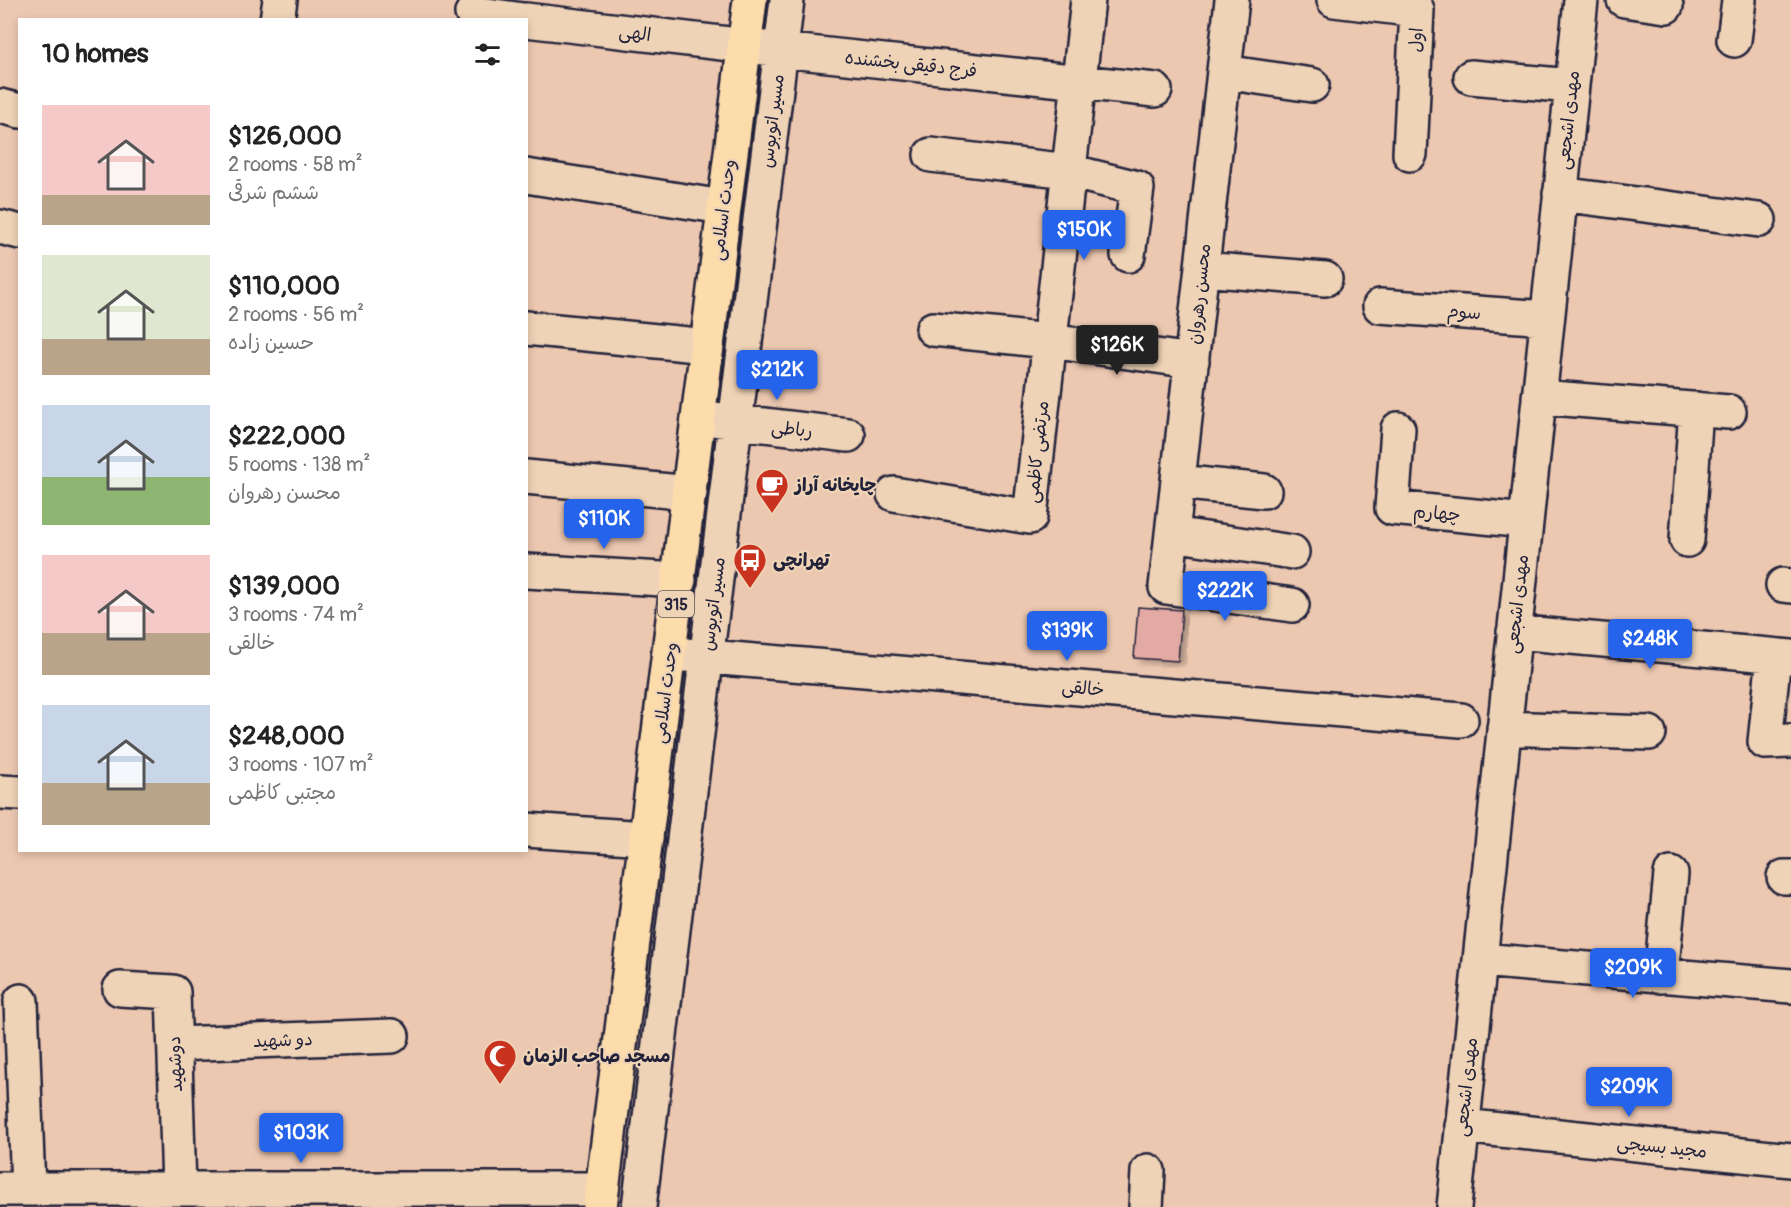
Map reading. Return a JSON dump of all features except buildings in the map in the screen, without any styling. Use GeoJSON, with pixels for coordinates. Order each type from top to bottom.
{"type":"FeatureCollection","features":[{"type":"Feature","properties":{"kind":"main road","name":"وحدت اسلامی"},"geometry":{"type":"LineString","coordinates":[[601,1198],[750,0]]}},
{"type":"Feature","properties":{"kind":"street"},"geometry":{"type":"LineString","coordinates":[[277,18],[280,0]]}},
{"type":"Feature","properties":{"kind":"street","name":"مسیر اتوبوس"},"geometry":{"type":"LineString","coordinates":[[639,1207],[787,0]]}},
{"type":"Feature","properties":{"kind":"street","name":"مرتضی کاظمی"},"geometry":{"type":"LineString","coordinates":[[894,494],[1030,517],[1088,0]]}},
{"type":"Feature","properties":{"kind":"street","name":"محسن رهروان"},"geometry":{"type":"LineString","coordinates":[[1232,0],[1166,587],[1292,605]]}},
{"type":"Feature","properties":{"kind":"street","name":"اول"},"geometry":{"type":"LineString","coordinates":[[1334,0],[1417,10],[1410,154]]}},
{"type":"Feature","properties":{"kind":"street","name":"مهدی اشجعی"},"geometry":{"type":"LineString","coordinates":[[1454,1207],[1581,0]]}},
{"type":"Feature","properties":{"kind":"street"},"geometry":{"type":"LineString","coordinates":[[1624,0],[1666,6]]}},
{"type":"Feature","properties":{"kind":"street"},"geometry":{"type":"LineString","coordinates":[[1734,40],[1739,0]]}},
{"type":"Feature","properties":{"kind":"street","name":"الهی"},"geometry":{"type":"LineString","coordinates":[[472,13],[510,18]]}},
{"type":"Feature","properties":{"kind":"street","name":"الهی"},"geometry":{"type":"LineString","coordinates":[[528,20],[744,46]]}},
{"type":"Feature","properties":{"kind":"street","name":"فرج دقیقی بخشنده"},"geometry":{"type":"LineString","coordinates":[[744,46],[1155,90]]}},
{"type":"Feature","properties":{"kind":"street"},"geometry":{"type":"LineString","coordinates":[[1224,72],[1312,85]]}},
{"type":"Feature","properties":{"kind":"street"},"geometry":{"type":"LineString","coordinates":[[1471,77],[1571,86]]}},
{"type":"Feature","properties":{"kind":"street"},"geometry":{"type":"LineString","coordinates":[[0,106],[18,110]]}},
{"type":"Feature","properties":{"kind":"street"},"geometry":{"type":"LineString","coordinates":[[931,156],[1069,171],[1137,188],[1128,255]]}},
{"type":"Feature","properties":{"kind":"street"},"geometry":{"type":"LineString","coordinates":[[528,176],[723,207]]}},
{"type":"Feature","properties":{"kind":"street"},"geometry":{"type":"LineString","coordinates":[[1560,194],[1759,220]]}},
{"type":"Feature","properties":{"kind":"street"},"geometry":{"type":"LineString","coordinates":[[0,228],[18,232]]}},
{"type":"Feature","properties":{"kind":"street"},"geometry":{"type":"LineString","coordinates":[[1202,269],[1325,279]]}},
{"type":"Feature","properties":{"kind":"street","name":"سوم"},"geometry":{"type":"LineString","coordinates":[[1380,306],[1547,318]]}},
{"type":"Feature","properties":{"kind":"street"},"geometry":{"type":"LineString","coordinates":[[528,328],[707,346]]}},
{"type":"Feature","properties":{"kind":"street"},"geometry":{"type":"LineString","coordinates":[[933,329],[1050,341],[1191,361]]}},
{"type":"Feature","properties":{"kind":"street"},"geometry":{"type":"LineString","coordinates":[[1539,397],[1729,412]]}},
{"type":"Feature","properties":{"kind":"street"},"geometry":{"type":"LineString","coordinates":[[1687,540],[1696,409]]}},
{"type":"Feature","properties":{"kind":"street","name":"رباطی"},"geometry":{"type":"LineString","coordinates":[[699,417],[848,435]]}},
{"type":"Feature","properties":{"kind":"street","name":"چهارم"},"geometry":{"type":"LineString","coordinates":[[1398,429],[1392,508],[1526,521]]}},
{"type":"Feature","properties":{"kind":"street"},"geometry":{"type":"LineString","coordinates":[[528,477],[690,493]]}},
{"type":"Feature","properties":{"kind":"street"},"geometry":{"type":"LineString","coordinates":[[1178,482],[1264,491]]}},
{"type":"Feature","properties":{"kind":"street"},"geometry":{"type":"LineString","coordinates":[[1172,534],[1292,552]]}},
{"type":"Feature","properties":{"kind":"street"},"geometry":{"type":"LineString","coordinates":[[528,571],[679,580]]}},
{"type":"Feature","properties":{"kind":"street"},"geometry":{"type":"LineString","coordinates":[[1514,632],[1783,657],[1765,742],[1791,741]]}},
{"type":"Feature","properties":{"kind":"street","name":"خالقی"},"geometry":{"type":"LineString","coordinates":[[670,654],[1461,720]]}},
{"type":"Feature","properties":{"kind":"street"},"geometry":{"type":"LineString","coordinates":[[1504,728],[1648,733]]}},
{"type":"Feature","properties":{"kind":"street"},"geometry":{"type":"LineString","coordinates":[[0,792],[18,793]]}},
{"type":"Feature","properties":{"kind":"street"},"geometry":{"type":"LineString","coordinates":[[528,830],[646,838]]}},
{"type":"Feature","properties":{"kind":"street"},"geometry":{"type":"LineString","coordinates":[[1660,976],[1671,874]]}},
{"type":"Feature","properties":{"kind":"street"},"geometry":{"type":"LineString","coordinates":[[1480,960],[1791,986]]}},
{"type":"Feature","properties":{"kind":"street","name":"دوشهید"},"geometry":{"type":"LineString","coordinates":[[120,989],[173,992],[175,1044],[198,1195]]}},
{"type":"Feature","properties":{"kind":"street"},"geometry":{"type":"LineString","coordinates":[[21,1000],[14,1189],[111,1198],[198,1195],[601,1198]]}},
{"type":"Feature","properties":{"kind":"street","name":"دو شهید"},"geometry":{"type":"LineString","coordinates":[[175,1044],[392,1036]]}},
{"type":"Feature","properties":{"kind":"street","name":"مجید بسیجی"},"geometry":{"type":"LineString","coordinates":[[1462,1126],[1791,1160]]}},
{"type":"Feature","properties":{"kind":"street"},"geometry":{"type":"LineString","coordinates":[[1146,1207],[1148,1171]]}},
{"type":"Feature","properties":{"kind":"place","name":"چایخانه آراز"},"geometry":{"type":"Point","coordinates":[772,514]}},
{"type":"Feature","properties":{"kind":"place","name":"تهرانچی"},"geometry":{"type":"Point","coordinates":[750,589]}},
{"type":"Feature","properties":{"kind":"place","name":"مسجد صاحب الزمان"},"geometry":{"type":"Point","coordinates":[500,1085]}}]}
